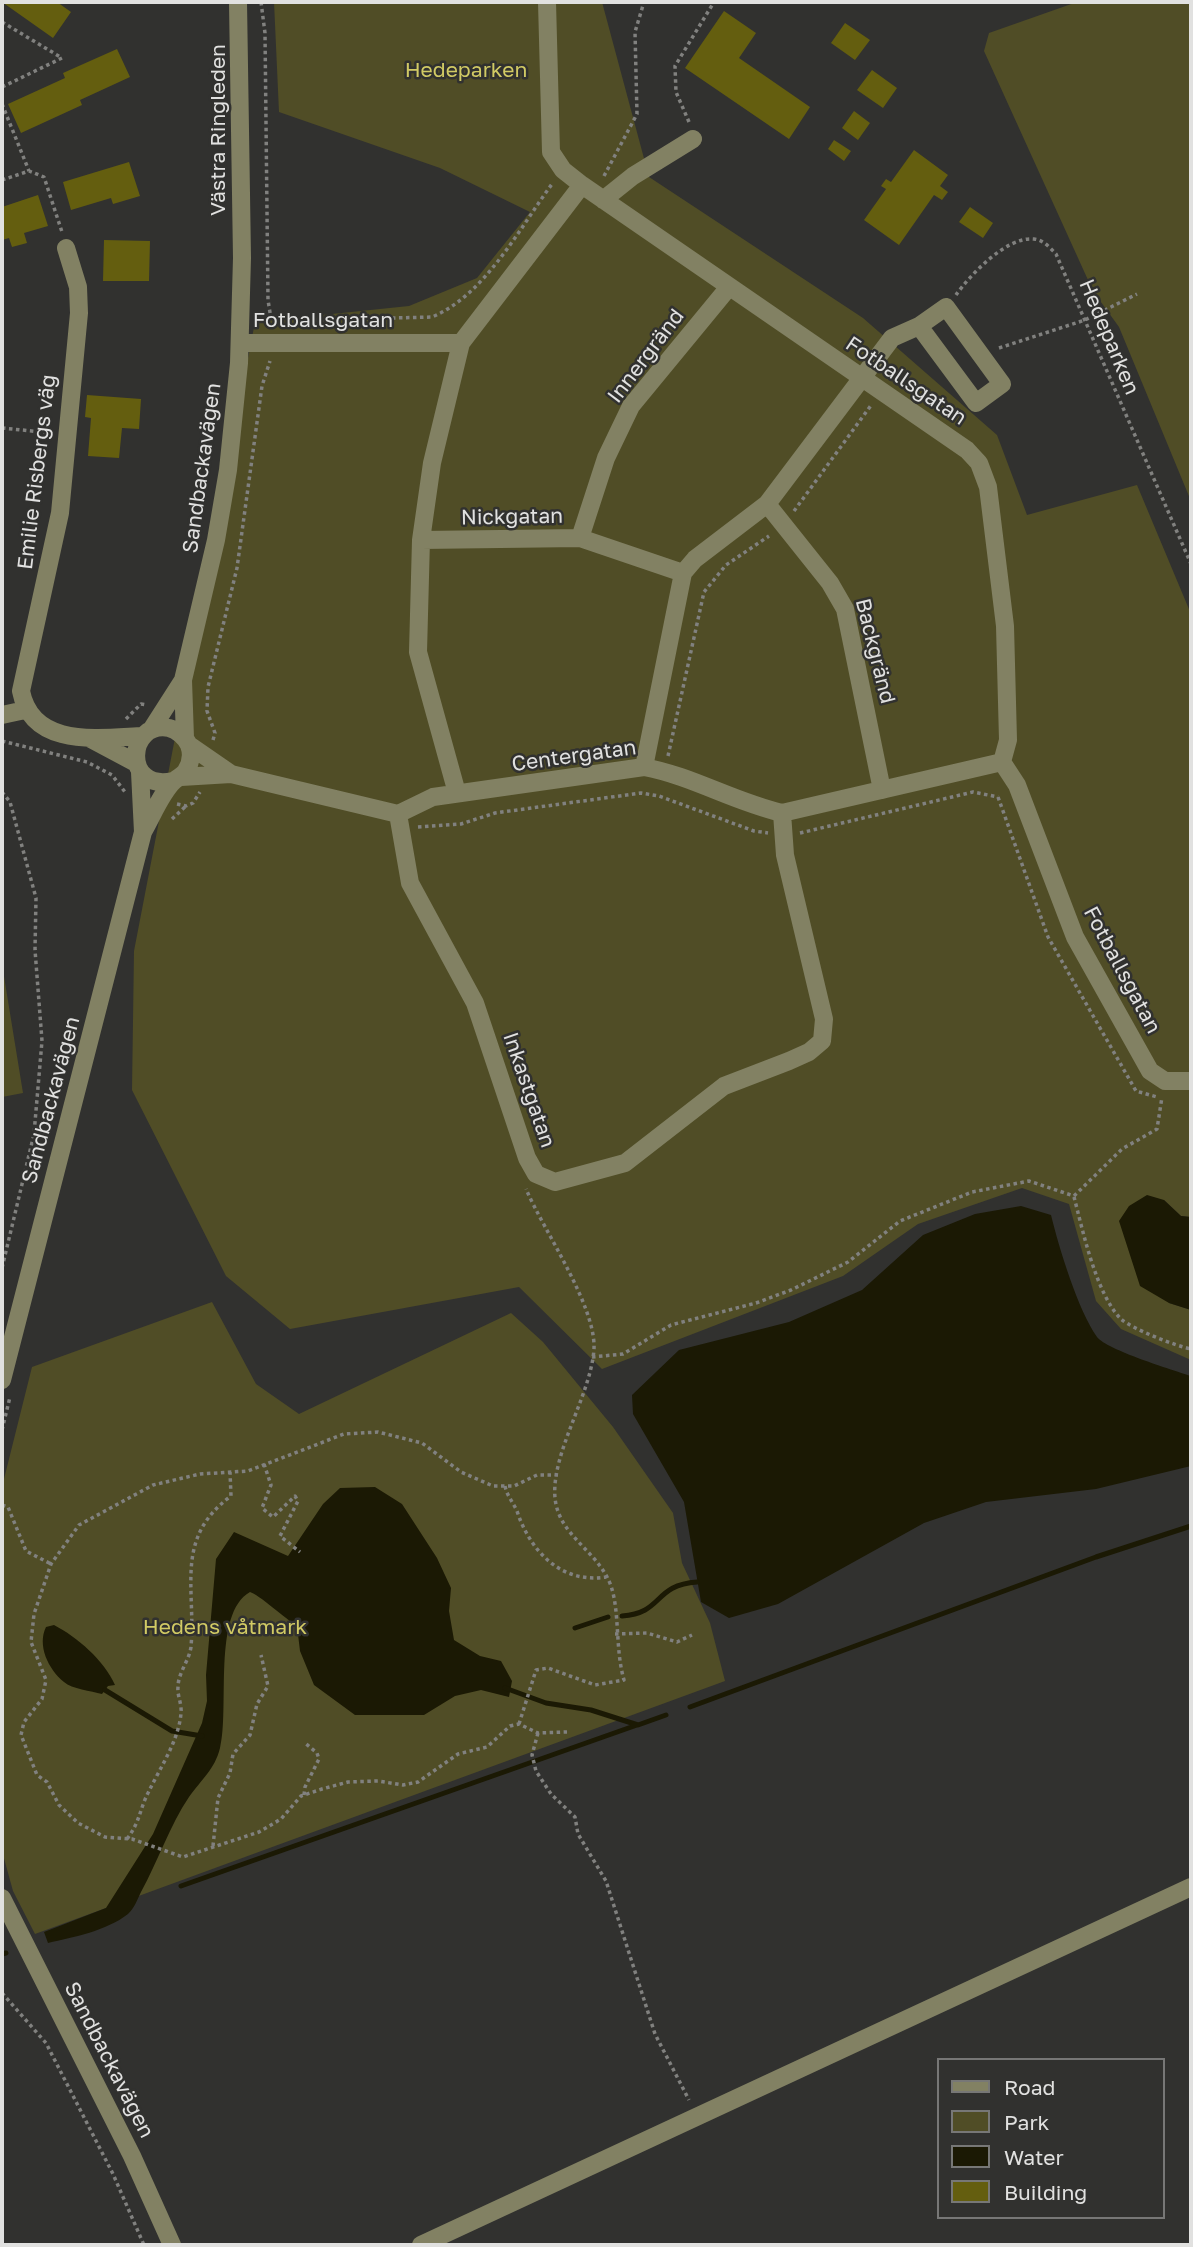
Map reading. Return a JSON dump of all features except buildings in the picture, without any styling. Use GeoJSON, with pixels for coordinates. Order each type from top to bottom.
{"type":"FeatureCollection","features":[{"type":"Feature","properties":{"kind":"street","name":"Västra Ringleden"},"geometry":{"type":"LineString","coordinates":[[238,2],[242,258]]}},
{"type":"Feature","properties":{"kind":"street"},"geometry":{"type":"LineString","coordinates":[[547,2],[549,140],[551,152],[563,170]]}},
{"type":"Feature","properties":{"kind":"street"},"geometry":{"type":"LineString","coordinates":[[603,200],[610,183],[693,139]]}},
{"type":"Feature","properties":{"kind":"street","name":"Fotballsgatan"},"geometry":{"type":"LineString","coordinates":[[563,170],[582,186],[967,450],[979,463],[988,487],[1006,626],[1008,740],[1002,762],[1015,782],[1075,937],[1150,1071],[1165,1081],[1191,1081]]}},
{"type":"Feature","properties":{"kind":"street"},"geometry":{"type":"LineString","coordinates":[[457,793],[418,652],[421,540],[432,463],[461,343],[582,186]]}},
{"type":"Feature","properties":{"kind":"street","name":"Emilie Risbergs väg"},"geometry":{"type":"LineString","coordinates":[[25,710],[21,691],[60,513],[79,313],[78,287],[66,248]]}},
{"type":"Feature","properties":{"kind":"street","name":"Sandbackavägen"},"geometry":{"type":"LineString","coordinates":[[187,741],[183,680],[216,540],[228,470],[240,343],[242,258]]}},
{"type":"Feature","properties":{"kind":"street","name":"Innergränd"},"geometry":{"type":"LineString","coordinates":[[580,538],[606,458],[631,406],[729,286]]}},
{"type":"Feature","properties":{"kind":"street"},"geometry":{"type":"LineString","coordinates":[[643,768],[683,573],[695,559],[767,503],[892,338],[919,326],[946,307],[1002,384],[976,403],[919,326]]}},
{"type":"Feature","properties":{"kind":"street","name":"Fotballsgatan"},"geometry":{"type":"LineString","coordinates":[[240,343],[461,343]]}},
{"type":"Feature","properties":{"kind":"street","name":"Backgränd"},"geometry":{"type":"LineString","coordinates":[[767,503],[830,583],[845,609],[882,790]]}},
{"type":"Feature","properties":{"kind":"street","name":"Nickgatan"},"geometry":{"type":"LineString","coordinates":[[421,540],[580,538],[683,573]]}},
{"type":"Feature","properties":{"kind":"street","name":"Sandbackavägen"},"geometry":{"type":"LineString","coordinates":[[147,733],[183,680]]}},
{"type":"Feature","properties":{"kind":"street"},"geometry":{"type":"LineString","coordinates":[[2,715],[25,710],[41,727],[91,739],[138,767],[156,782],[231,774]]}},
{"type":"Feature","properties":{"kind":"street"},"geometry":{"type":"LineString","coordinates":[[91,739],[170,729],[231,774],[400,822]]}},
{"type":"Feature","properties":{"kind":"street"},"geometry":{"type":"LineString","coordinates":[[138,767],[135,753],[147,733]]}},
{"type":"Feature","properties":{"kind":"street"},"geometry":{"type":"LineString","coordinates":[[177,779],[190,762],[187,741]]}},
{"type":"Feature","properties":{"kind":"street","name":"Centergatan"},"geometry":{"type":"LineString","coordinates":[[400,822],[433,797],[643,768],[664,771],[755,807],[782,814],[1002,762]]}},
{"type":"Feature","properties":{"kind":"street","name":"Sandbackavägen"},"geometry":{"type":"LineString","coordinates":[[138,767],[144,832]]}},
{"type":"Feature","properties":{"kind":"street","name":"Sandbackavägen"},"geometry":{"type":"LineString","coordinates":[[2,1380],[144,832],[177,779]]}},
{"type":"Feature","properties":{"kind":"street","name":"Inkastgatan"},"geometry":{"type":"LineString","coordinates":[[400,822],[410,883],[475,1003],[527,1158],[536,1174],[555,1182],[625,1163],[724,1086],[809,1052],[822,1041],[824,1019],[785,855],[782,814]]}},
{"type":"Feature","properties":{"kind":"street"},"geometry":{"type":"LineString","coordinates":[[421,2245],[1191,1887]]}},
{"type":"Feature","properties":{"kind":"street","name":"Sandbackavägen"},"geometry":{"type":"LineString","coordinates":[[2,1898],[132,2156],[172,2245]]}},
{"type":"Feature","properties":{"kind":"path"},"geometry":{"type":"LineString","coordinates":[[593,171],[610,183],[637,114],[635,32],[643,2]]}},
{"type":"Feature","properties":{"kind":"path"},"geometry":{"type":"LineString","coordinates":[[693,139],[686,112],[676,92],[675,66],[714,2]]}},
{"type":"Feature","properties":{"kind":"path"},"geometry":{"type":"LineString","coordinates":[[2,22],[62,58],[2,87]]}},
{"type":"Feature","properties":{"kind":"path"},"geometry":{"type":"LineString","coordinates":[[2,104],[29,171]]}},
{"type":"Feature","properties":{"kind":"path"},"geometry":{"type":"LineString","coordinates":[[272,321],[432,317],[454,308],[474,291],[563,170]]}},
{"type":"Feature","properties":{"kind":"path"},"geometry":{"type":"LineString","coordinates":[[2,180],[29,171],[44,177],[66,248]]}},
{"type":"Feature","properties":{"kind":"path","name":"Hedeparken"},"geometry":{"type":"LineString","coordinates":[[946,307],[970,276],[986,261],[1013,243],[1034,238],[1047,244],[1056,254],[1191,564]]}},
{"type":"Feature","properties":{"kind":"path"},"geometry":{"type":"LineString","coordinates":[[980,354],[1085,320],[1137,294]]}},
{"type":"Feature","properties":{"kind":"path"},"geometry":{"type":"LineString","coordinates":[[659,796],[704,592],[726,565],[782,523],[881,392]]}},
{"type":"Feature","properties":{"kind":"path"},"geometry":{"type":"LineString","coordinates":[[2,428],[66,433]]}},
{"type":"Feature","properties":{"kind":"path"},"geometry":{"type":"LineString","coordinates":[[400,822],[461,824],[495,813],[617,794],[659,796],[754,831],[803,833],[973,792],[998,797],[1015,782]]}},
{"type":"Feature","properties":{"kind":"path"},"geometry":{"type":"LineString","coordinates":[[2,792],[10,802],[36,898],[35,950],[42,1041],[34,1134],[2,1268]]}},
{"type":"Feature","properties":{"kind":"path"},"geometry":{"type":"LineString","coordinates":[[1074,1196],[1122,1149],[1157,1129],[1162,1097]]}},
{"type":"Feature","properties":{"kind":"path"},"geometry":{"type":"LineString","coordinates":[[519,1724],[530,1680],[536,1670],[548,1668],[596,1685],[624,1680],[615,1634],[611,1586],[589,1552],[568,1533],[557,1515],[555,1494],[592,1357],[593,1332],[588,1308],[541,1224],[522,1180]]}},
{"type":"Feature","properties":{"kind":"path"},"geometry":{"type":"LineString","coordinates":[[592,1357],[623,1354],[671,1325],[756,1303],[791,1290],[848,1262],[900,1221],[972,1192],[1028,1181],[1074,1196]]}},
{"type":"Feature","properties":{"kind":"path"},"geometry":{"type":"LineString","coordinates":[[1074,1196],[1103,1291],[1122,1320],[1180,1347],[1191,1349]]}},
{"type":"Feature","properties":{"kind":"path"},"geometry":{"type":"LineString","coordinates":[[558,1475],[537,1475],[514,1486],[493,1486],[461,1472],[422,1443],[379,1432],[344,1434],[248,1471],[200,1475],[153,1485],[79,1525],[51,1564],[34,1614],[31,1642],[46,1681],[42,1699],[24,1722],[21,1735],[37,1775],[47,1782],[59,1805],[94,1832],[105,1837],[129,1839],[183,1857],[213,1846],[238,1841],[258,1832],[281,1819],[304,1795],[348,1782],[378,1781],[403,1785],[418,1782],[458,1755],[486,1747],[510,1726],[519,1724],[538,1733],[567,1732]]}},
{"type":"Feature","properties":{"kind":"path"},"geometry":{"type":"LineString","coordinates":[[264,1464],[271,1485],[262,1508],[272,1517],[295,1496],[298,1501],[280,1536],[300,1552]]}},
{"type":"Feature","properties":{"kind":"path"},"geometry":{"type":"LineString","coordinates":[[129,1839],[139,1823],[147,1793],[173,1739],[181,1713],[177,1685],[188,1664],[191,1647],[189,1595],[194,1547],[199,1530],[231,1496],[230,1472]]}},
{"type":"Feature","properties":{"kind":"path"},"geometry":{"type":"LineString","coordinates":[[505,1486],[524,1534],[538,1552],[572,1577],[588,1580],[606,1577]]}},
{"type":"Feature","properties":{"kind":"path"},"geometry":{"type":"LineString","coordinates":[[2,1505],[8,1507],[26,1551],[51,1564]]}},
{"type":"Feature","properties":{"kind":"path"},"geometry":{"type":"LineString","coordinates":[[615,1634],[647,1633],[677,1642],[692,1635]]}},
{"type":"Feature","properties":{"kind":"path"},"geometry":{"type":"LineString","coordinates":[[213,1846],[218,1798],[230,1773],[233,1754],[250,1735],[257,1704],[268,1686],[261,1655]]}},
{"type":"Feature","properties":{"kind":"path"},"geometry":{"type":"LineString","coordinates":[[538,1733],[532,1755],[536,1771],[551,1794],[575,1817],[578,1834],[607,1881],[655,2034],[698,2116]]}},
{"type":"Feature","properties":{"kind":"path"},"geometry":{"type":"LineString","coordinates":[[304,1795],[305,1787],[319,1759],[317,1753],[305,1743]]}},
{"type":"Feature","properties":{"kind":"path"},"geometry":{"type":"LineString","coordinates":[[2,1993],[46,2043],[113,2174],[144,2245]]}},
{"type":"Feature","properties":{"kind":"green space"},"geometry":{"type":"Polygon","coordinates":[[[274,2],[602,2],[649,177],[863,318],[997,435],[1027,515],[1137,485],[1191,614],[1191,1217],[1181,1216],[1164,1200],[1169,1303],[1191,1310],[1191,1360],[1121,1329],[1096,1301],[1069,1204],[1022,1188],[918,1224],[843,1276],[602,1369],[519,1287],[290,1329],[226,1276],[132,1090],[134,951],[255,322],[409,306],[477,278],[530,212],[440,168],[279,112],[274,2]]]}},
{"type":"Feature","properties":{"kind":"green space"},"geometry":{"type":"Polygon","coordinates":[[[1077,2],[1191,2],[1191,501],[1119,327],[1093,291],[984,51],[989,33],[1077,2]]]}},
{"type":"Feature","properties":{"kind":"green space"},"geometry":{"type":"Polygon","coordinates":[[[2,964],[23,1093],[2,1097],[2,964]]]}},
{"type":"Feature","properties":{"kind":"green space","name":"Hedens våtmark"},"geometry":{"type":"Polygon","coordinates":[[[212,1302],[256,1384],[299,1414],[511,1313],[543,1342],[613,1427],[673,1513],[682,1563],[710,1623],[725,1681],[35,1934],[13,1891],[2,1851],[2,1487],[32,1367],[212,1302]]]}},
{"type":"Feature","properties":{"kind":"water"},"geometry":{"type":"Polygon","coordinates":[[[1147,1195],[1164,1200],[1181,1216],[1191,1217],[1191,1310],[1169,1303],[1140,1286],[1119,1221],[1129,1206],[1147,1195]]]}},
{"type":"Feature","properties":{"kind":"water"},"geometry":{"type":"Polygon","coordinates":[[[1021,1206],[1051,1215],[1076,1295],[1097,1337],[1113,1348],[1191,1376],[1191,1466],[1096,1489],[986,1502],[924,1523],[778,1604],[729,1618],[701,1602],[684,1502],[633,1414],[632,1395],[679,1350],[789,1322],[862,1290],[923,1235],[975,1214],[1021,1206]]]}},
{"type":"Feature","properties":{"kind":"water"},"geometry":{"type":"Polygon","coordinates":[[[375,1487],[402,1504],[437,1558],[451,1588],[449,1611],[454,1640],[480,1656],[501,1661],[512,1681],[509,1697],[481,1690],[455,1696],[424,1715],[355,1715],[314,1685],[300,1651],[297,1626],[250,1592],[238,1603],[226,1640],[223,1731],[218,1755],[182,1808],[134,1906],[128,1914],[110,1925],[90,1933],[48,1943],[44,1932],[106,1908],[153,1834],[202,1723],[207,1701],[206,1675],[216,1559],[234,1532],[288,1556],[323,1504],[340,1488],[375,1487]]]}},
{"type":"Feature","properties":{"kind":"water"},"geometry":{"type":"Polygon","coordinates":[[[54,1625],[89,1650],[115,1685],[108,1686],[102,1694],[82,1690],[58,1677],[49,1664],[43,1641],[46,1627],[54,1625]]]}},
{"type":"Feature","properties":{"kind":"waterway"},"geometry":{"type":"LineString","coordinates":[[690,1707],[1096,1557],[1191,1526]]}},
{"type":"Feature","properties":{"kind":"waterway"},"geometry":{"type":"LineString","coordinates":[[622,1616],[645,1610],[673,1588],[697,1582]]}},
{"type":"Feature","properties":{"kind":"waterway"},"geometry":{"type":"LineString","coordinates":[[575,1628],[608,1617]]}},
{"type":"Feature","properties":{"kind":"waterway"},"geometry":{"type":"LineString","coordinates":[[505,1688],[546,1703],[591,1710],[638,1725],[666,1715]]}},
{"type":"Feature","properties":{"kind":"waterway"},"geometry":{"type":"LineString","coordinates":[[105,1690],[172,1731],[202,1736]]}},
{"type":"Feature","properties":{"kind":"waterway"},"geometry":{"type":"LineString","coordinates":[[181,1886],[637,1725]]}},
{"type":"Feature","properties":{"kind":"waterway"},"geometry":{"type":"LineString","coordinates":[[2,1954],[6,1953]]}}]}
